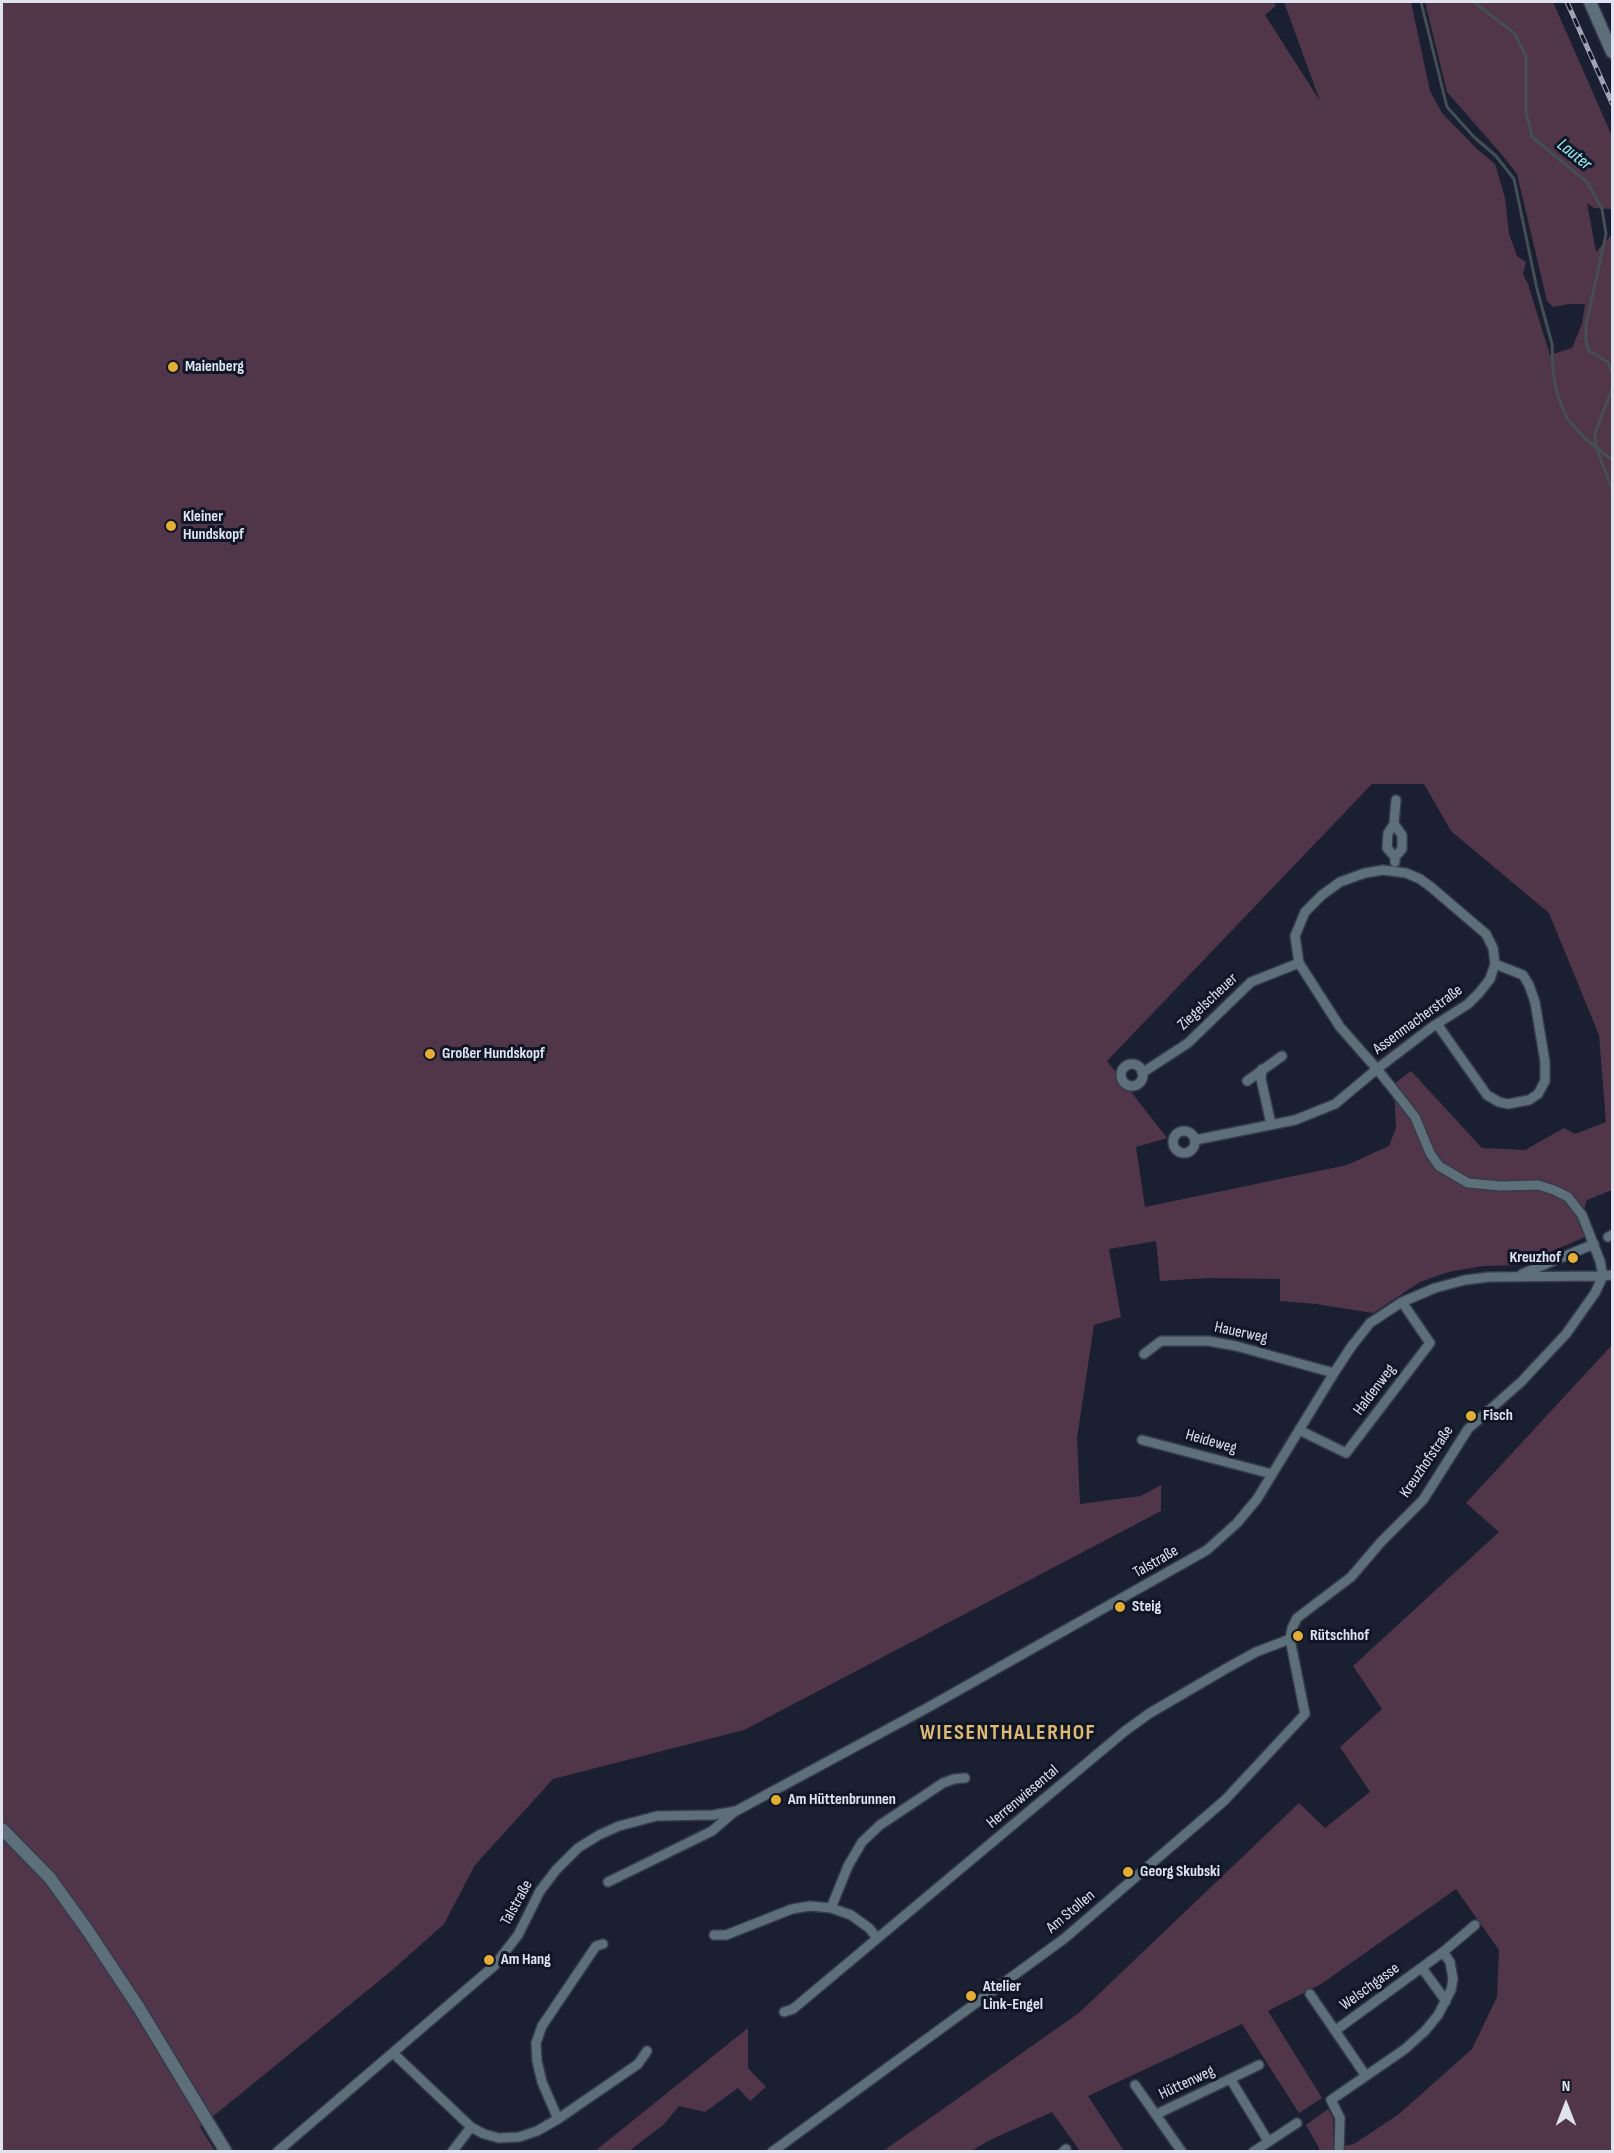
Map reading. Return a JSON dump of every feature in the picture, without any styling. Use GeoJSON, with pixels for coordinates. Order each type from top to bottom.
{"type":"FeatureCollection","features":[{"type":"Feature","properties":{"kind":"street"},"geometry":{"type":"LineString","coordinates":[[1590,2],[1612,52]]}},
{"type":"Feature","properties":{"kind":"street"},"geometry":{"type":"LineString","coordinates":[[1395,857],[1387,848],[1388,833],[1394,824],[1396,800]]}},
{"type":"Feature","properties":{"kind":"street"},"geometry":{"type":"LineString","coordinates":[[1394,824],[1402,835],[1401,849],[1395,857],[1395,871]]}},
{"type":"Feature","properties":{"kind":"street","name":"Assenmacherstraße"},"geometry":{"type":"LineString","coordinates":[[1377,1069],[1468,1004],[1490,979],[1495,964],[1493,948],[1486,934],[1420,879],[1395,871],[1365,873],[1349,878],[1322,895],[1305,912],[1295,936],[1299,963],[1340,1027],[1415,1117],[1438,1167],[1458,1179],[1480,1185],[1538,1185],[1568,1197],[1578,1209],[1608,1275]]}},
{"type":"Feature","properties":{"kind":"street","name":"Ziegelscheuer"},"geometry":{"type":"LineString","coordinates":[[1143,1073],[1188,1043],[1251,982],[1299,963]]}},
{"type":"Feature","properties":{"kind":"street"},"geometry":{"type":"LineString","coordinates":[[1437,1024],[1487,1095],[1508,1104],[1529,1100],[1538,1094],[1545,1081],[1545,1062],[1535,1002],[1523,975],[1495,964]]}},
{"type":"Feature","properties":{"kind":"street"},"geometry":{"type":"LineString","coordinates":[[1247,1081],[1282,1056]]}},
{"type":"Feature","properties":{"kind":"street"},"geometry":{"type":"LineString","coordinates":[[1262,1069],[1261,1079],[1271,1124]]}},
{"type":"Feature","properties":{"kind":"street"},"geometry":{"type":"LineString","coordinates":[[1195,1140],[1295,1120],[1335,1104],[1377,1069]]}},
{"type":"Feature","properties":{"kind":"street","name":"Talstraße"},"geometry":{"type":"LineString","coordinates":[[1517,1277],[1594,1244]]}},
{"type":"Feature","properties":{"kind":"street","name":"Talstraße"},"geometry":{"type":"LineString","coordinates":[[608,1882],[712,1831],[736,1811],[927,1708],[1207,1550],[1237,1523],[1257,1499],[1334,1373],[1370,1323],[1402,1302],[1435,1288],[1465,1280],[1608,1275]]}},
{"type":"Feature","properties":{"kind":"street","name":"Kreuzhofstraße"},"geometry":{"type":"LineString","coordinates":[[1290,1639],[1297,1618],[1352,1577],[1381,1542],[1423,1500],[1468,1428],[1521,1382],[1566,1334],[1608,1275]]}},
{"type":"Feature","properties":{"kind":"street","name":"Haldenweg"},"geometry":{"type":"LineString","coordinates":[[1299,1430],[1346,1453],[1430,1343],[1402,1302]]}},
{"type":"Feature","properties":{"kind":"street","name":"Hauerweg"},"geometry":{"type":"LineString","coordinates":[[1144,1354],[1161,1341],[1208,1341],[1236,1346],[1334,1373]]}},
{"type":"Feature","properties":{"kind":"street","name":"Heideweg"},"geometry":{"type":"LineString","coordinates":[[1142,1440],[1272,1474]]}},
{"type":"Feature","properties":{"kind":"street","name":"Herrenwiesental"},"geometry":{"type":"LineString","coordinates":[[784,2012],[793,2009],[1125,1731],[1150,1713],[1227,1668],[1290,1639]]}},
{"type":"Feature","properties":{"kind":"street","name":"Am Stollen"},"geometry":{"type":"LineString","coordinates":[[772,2151],[1065,1938],[1225,1800],[1305,1714],[1290,1639]]}},
{"type":"Feature","properties":{"kind":"street"},"geometry":{"type":"LineString","coordinates":[[831,1908],[848,1866],[868,1836],[880,1825],[943,1783],[965,1778]]}},
{"type":"Feature","properties":{"kind":"street","name":"Talstraße"},"geometry":{"type":"LineString","coordinates":[[277,2151],[494,1966],[518,1935],[540,1891],[555,1870],[578,1848],[619,1826],[657,1816],[713,1815],[736,1811]]}},
{"type":"Feature","properties":{"kind":"street"},"geometry":{"type":"LineString","coordinates":[[2,1828],[50,1878],[88,1931],[139,2008],[226,2151]]}},
{"type":"Feature","properties":{"kind":"street"},"geometry":{"type":"LineString","coordinates":[[714,1935],[726,1935],[810,1905],[831,1908],[850,1916],[868,1928],[877,1938]]}},
{"type":"Feature","properties":{"kind":"street","name":"Welschgasse"},"geometry":{"type":"LineString","coordinates":[[1336,2030],[1422,1968],[1475,1925]]}},
{"type":"Feature","properties":{"kind":"street"},"geometry":{"type":"LineString","coordinates":[[558,2118],[542,2082],[536,2043],[542,2025],[596,1946],[603,1944]]}},
{"type":"Feature","properties":{"kind":"street"},"geometry":{"type":"LineString","coordinates":[[1339,2151],[1340,2118],[1331,2100],[1405,2049],[1425,2031],[1451,1990],[1453,1979],[1450,1962],[1443,1952]]}},
{"type":"Feature","properties":{"kind":"street","name":"Welschgasse"},"geometry":{"type":"LineString","coordinates":[[1422,1968],[1446,2001]]}},
{"type":"Feature","properties":{"kind":"street","name":"Welschgasse"},"geometry":{"type":"LineString","coordinates":[[1310,1994],[1366,2076]]}},
{"type":"Feature","properties":{"kind":"street"},"geometry":{"type":"LineString","coordinates":[[393,2053],[471,2127],[499,2138],[519,2137],[537,2131],[638,2064],[647,2051]]}},
{"type":"Feature","properties":{"kind":"street","name":"Hüttenweg"},"geometry":{"type":"LineString","coordinates":[[1157,2114],[1259,2065]]}},
{"type":"Feature","properties":{"kind":"street","name":"Hüttenweg"},"geometry":{"type":"LineString","coordinates":[[1231,2080],[1268,2141]]}},
{"type":"Feature","properties":{"kind":"street","name":"Hüttenweg"},"geometry":{"type":"LineString","coordinates":[[1135,2085],[1182,2151]]}},
{"type":"Feature","properties":{"kind":"street"},"geometry":{"type":"LineString","coordinates":[[1253,2151],[1297,2123]]}},
{"type":"Feature","properties":{"kind":"street"},"geometry":{"type":"LineString","coordinates":[[452,2151],[471,2127]]}},
{"type":"Feature","properties":{"kind":"shaded area"},"geometry":{"type":"Polygon","coordinates":[[[2,2],[1274,2],[1276,6],[1265,15],[1320,101],[1284,2],[1411,2],[1430,91],[1442,113],[1495,164],[1505,198],[1509,234],[1517,256],[1526,262],[1523,274],[1550,355],[1572,348],[1582,324],[1585,304],[1553,307],[1547,301],[1517,174],[1447,92],[1425,2],[1553,2],[1612,136],[1612,209],[1594,208],[1587,203],[1596,252],[1612,234],[1612,1190],[1587,1200],[1579,1224],[1585,1237],[1520,1265],[1483,1266],[1448,1272],[1420,1282],[1373,1313],[1280,1301],[1280,1279],[1209,1278],[1160,1281],[1156,1241],[1109,1249],[1121,1317],[1094,1325],[1077,1438],[1080,1504],[1141,1496],[1161,1485],[1161,1511],[744,1730],[553,1779],[475,1865],[444,1924],[390,1972],[200,2127],[215,2151],[2,2151],[2,2]],[[1372,784],[1107,1061],[1167,1138],[1136,1147],[1145,1207],[1347,1165],[1389,1146],[1396,1128],[1394,1084],[1411,1071],[1482,1148],[1525,1150],[1564,1128],[1575,1134],[1606,1122],[1599,1035],[1549,913],[1451,831],[1424,784],[1372,784]]]}},
{"type":"Feature","properties":{"kind":"shaded area"},"geometry":{"type":"Polygon","coordinates":[[[1612,1345],[1612,2151],[1319,2151],[1306,2125],[1328,2109],[1333,2118],[1334,2148],[1354,2144],[1399,2114],[1472,2049],[1497,1997],[1499,1950],[1456,1889],[1321,1984],[1268,2011],[1322,2098],[1299,2113],[1242,2024],[1088,2096],[1124,2151],[1080,2151],[1052,2112],[971,2151],[882,2152],[1080,2012],[1299,1803],[1325,1828],[1370,1792],[1340,1747],[1382,1709],[1353,1666],[1499,1532],[1466,1503],[1612,1345]]]}},
{"type":"Feature","properties":{"kind":"shaded area"},"geometry":{"type":"Polygon","coordinates":[[[748,2028],[748,2068],[766,2087],[750,2101],[738,2088],[705,2112],[679,2106],[663,2125],[629,2151],[595,2151],[748,2028]]]}},
{"type":"Feature","properties":{"kind":"waterway"},"geometry":{"type":"LineString","coordinates":[[1421,2],[1447,107],[1474,137],[1496,156],[1514,179],[1537,289],[1552,344],[1553,372],[1558,397],[1568,420],[1586,439],[1612,460]]}},
{"type":"Feature","properties":{"kind":"waterway","name":"Lauter"},"geometry":{"type":"LineString","coordinates":[[1474,2],[1515,34],[1526,57],[1526,112],[1532,137],[1587,182],[1602,209],[1606,234],[1586,325],[1586,341],[1589,351],[1608,362],[1612,374]]}},
{"type":"Feature","properties":{"kind":"waterway","name":"Lauter"},"geometry":{"type":"LineString","coordinates":[[1612,389],[1595,433],[1596,447],[1612,489]]}},
{"type":"Feature","properties":{"kind":"railway"},"geometry":{"type":"LineString","coordinates":[[1567,2],[1612,103]]}},
{"type":"Feature","properties":{"kind":"place","name":"Maienberg"},"geometry":{"type":"Point","coordinates":[173,367]}},
{"type":"Feature","properties":{"kind":"place","name":"Kleiner Hundskopf"},"geometry":{"type":"Point","coordinates":[171,526]}},
{"type":"Feature","properties":{"kind":"place","name":"Großer Hundskopf"},"geometry":{"type":"Point","coordinates":[430,1054]}},
{"type":"Feature","properties":{"kind":"place","name":"Kreuzhof"},"geometry":{"type":"Point","coordinates":[1573,1258]}},
{"type":"Feature","properties":{"kind":"place","name":"Fisch"},"geometry":{"type":"Point","coordinates":[1471,1416]}},
{"type":"Feature","properties":{"kind":"place","name":"Steig"},"geometry":{"type":"Point","coordinates":[1120,1607]}},
{"type":"Feature","properties":{"kind":"place","name":"Rütschhof"},"geometry":{"type":"Point","coordinates":[1298,1636]}},
{"type":"Feature","properties":{"kind":"place","name":"Am Hüttenbrunnen"},"geometry":{"type":"Point","coordinates":[776,1800]}},
{"type":"Feature","properties":{"kind":"place","name":"Georg Skubski"},"geometry":{"type":"Point","coordinates":[1128,1872]}},
{"type":"Feature","properties":{"kind":"place","name":"Am Hang"},"geometry":{"type":"Point","coordinates":[489,1960]}},
{"type":"Feature","properties":{"kind":"place","name":"Atelier Link-Engel"},"geometry":{"type":"Point","coordinates":[971,1996]}},
{"type":"Feature","properties":{"kind":"district","name":"WIESENTHALERHOF"},"geometry":{"type":"Point","coordinates":[1008,1733]}}]}
